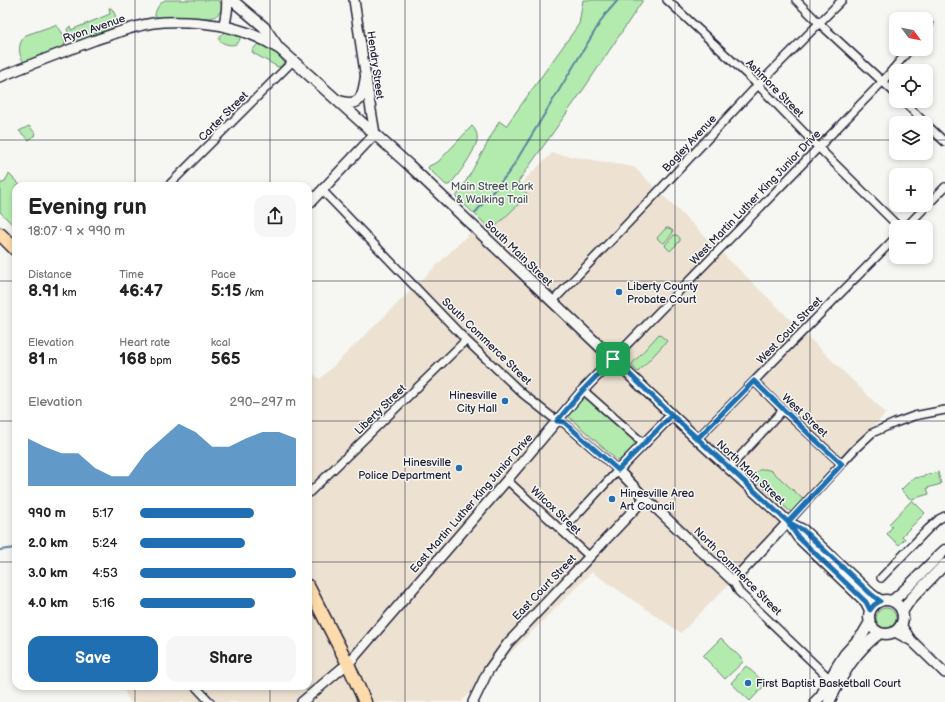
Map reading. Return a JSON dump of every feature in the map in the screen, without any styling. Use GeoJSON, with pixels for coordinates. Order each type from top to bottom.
{"type":"FeatureCollection","features":[{"type":"Feature","properties":{"kind":"highway"},"geometry":{"type":"LineString","coordinates":[[0,234],[12,246]]}},
{"type":"Feature","properties":{"kind":"highway"},"geometry":{"type":"LineString","coordinates":[[312,594],[348,664],[365,702]]}},
{"type":"Feature","properties":{"kind":"main road"},"geometry":{"type":"LineString","coordinates":[[224,26],[227,14],[226,0]]}},
{"type":"Feature","properties":{"kind":"main road"},"geometry":{"type":"LineString","coordinates":[[232,0],[264,27],[280,49]]}},
{"type":"Feature","properties":{"kind":"main road","name":"South Main Street"},"geometry":{"type":"LineString","coordinates":[[224,26],[258,36],[280,49],[414,169],[697,439]]}},
{"type":"Feature","properties":{"kind":"main road"},"geometry":{"type":"LineString","coordinates":[[337,100],[346,103],[354,103],[358,101],[364,90],[366,76]]}},
{"type":"Feature","properties":{"kind":"main road","name":"North Main Street"},"geometry":{"type":"LineString","coordinates":[[697,439],[788,522],[798,537],[866,602],[870,610]]}},
{"type":"Feature","properties":{"kind":"main road","name":"North Main Street"},"geometry":{"type":"LineString","coordinates":[[788,522],[803,530],[880,601]]}},
{"type":"Feature","properties":{"kind":"main road"},"geometry":{"type":"LineString","coordinates":[[892,601],[902,594],[936,557],[945,550]]}},
{"type":"Feature","properties":{"kind":"main road"},"geometry":{"type":"LineString","coordinates":[[902,612],[910,600],[945,564]]}},
{"type":"Feature","properties":{"kind":"main road"},"geometry":{"type":"LineString","coordinates":[[880,601],[892,601],[900,607],[903,620],[898,628],[887,634],[880,633],[875,630],[870,622],[870,610],[880,601]]}},
{"type":"Feature","properties":{"kind":"main road"},"geometry":{"type":"LineString","coordinates":[[816,702],[845,654],[863,634],[870,622]]}},
{"type":"Feature","properties":{"kind":"main road"},"geometry":{"type":"LineString","coordinates":[[829,702],[847,668],[870,640],[880,633]]}},
{"type":"Feature","properties":{"kind":"street","name":"Hendry Street"},"geometry":{"type":"LineString","coordinates":[[354,0],[375,134]]}},
{"type":"Feature","properties":{"kind":"street","name":"Ashmore Street"},"geometry":{"type":"LineString","coordinates":[[667,0],[758,85],[892,220]]}},
{"type":"Feature","properties":{"kind":"street"},"geometry":{"type":"LineString","coordinates":[[796,0],[889,87]]}},
{"type":"Feature","properties":{"kind":"street","name":"Bagley Avenue"},"geometry":{"type":"LineString","coordinates":[[553,301],[758,85],[842,0]]}},
{"type":"Feature","properties":{"kind":"street","name":"Ryon Avenue"},"geometry":{"type":"LineString","coordinates":[[0,77],[66,50],[136,26],[184,21],[224,26]]}},
{"type":"Feature","properties":{"kind":"street","name":"West Martin Luther King Junior Drive"},"geometry":{"type":"LineString","coordinates":[[613,359],[883,81],[904,56]]}},
{"type":"Feature","properties":{"kind":"street","name":"Carter Street"},"geometry":{"type":"LineString","coordinates":[[172,182],[293,61]]}},
{"type":"Feature","properties":{"kind":"street"},"geometry":{"type":"LineString","coordinates":[[910,108],[919,116]]}},
{"type":"Feature","properties":{"kind":"street"},"geometry":{"type":"LineString","coordinates":[[933,130],[945,142]]}},
{"type":"Feature","properties":{"kind":"street"},"geometry":{"type":"LineString","coordinates":[[312,200],[375,134]]}},
{"type":"Feature","properties":{"kind":"street"},"geometry":{"type":"LineString","coordinates":[[913,220],[945,186]]}},
{"type":"Feature","properties":{"kind":"street","name":"South Commerce Street"},"geometry":{"type":"LineString","coordinates":[[322,190],[466,340],[523,394],[557,421],[564,422],[618,470],[645,498]]}},
{"type":"Feature","properties":{"kind":"street","name":"West Court Street"},"geometry":{"type":"LineString","coordinates":[[697,439],[889,244]]}},
{"type":"Feature","properties":{"kind":"street","name":"Liberty Street"},"geometry":{"type":"LineString","coordinates":[[312,490],[466,340]]}},
{"type":"Feature","properties":{"kind":"street","name":"East Martin Luther King Junior Drive"},"geometry":{"type":"LineString","coordinates":[[302,702],[348,664],[583,390],[613,359]]}},
{"type":"Feature","properties":{"kind":"street","name":"West Street"},"geometry":{"type":"LineString","coordinates":[[754,381],[842,464]]}},
{"type":"Feature","properties":{"kind":"street"},"geometry":{"type":"LineString","coordinates":[[583,390],[644,444]]}},
{"type":"Feature","properties":{"kind":"street"},"geometry":{"type":"LineString","coordinates":[[729,468],[783,410]]}},
{"type":"Feature","properties":{"kind":"street"},"geometry":{"type":"LineString","coordinates":[[733,581],[860,444],[872,433],[914,416],[945,410]]}},
{"type":"Feature","properties":{"kind":"street"},"geometry":{"type":"LineString","coordinates":[[562,531],[618,470],[672,415]]}},
{"type":"Feature","properties":{"kind":"street","name":"Wilcox Street"},"geometry":{"type":"LineString","coordinates":[[507,480],[590,557]]}},
{"type":"Feature","properties":{"kind":"street","name":"East Court Street"},"geometry":{"type":"LineString","coordinates":[[473,702],[488,671],[508,643],[645,498]]}},
{"type":"Feature","properties":{"kind":"street","name":"North Commerce Street"},"geometry":{"type":"LineString","coordinates":[[645,498],[733,581],[738,592],[830,679]]}},
{"type":"Feature","properties":{"kind":"street"},"geometry":{"type":"LineString","coordinates":[[881,578],[928,529],[945,516]]}},
{"type":"Feature","properties":{"kind":"street"},"geometry":{"type":"LineString","coordinates":[[898,628],[945,673]]}},
{"type":"Feature","properties":{"kind":"street"},"geometry":{"type":"LineString","coordinates":[[200,690],[210,702]]}},
{"type":"Feature","properties":{"kind":"shaded area"},"geometry":{"type":"Polygon","coordinates":[[[552,153],[634,167],[886,413],[729,584],[681,633],[592,572],[461,702],[130,702],[124,690],[312,690],[312,373],[320,379],[552,153]]]}},
{"type":"Feature","properties":{"kind":"green space"},"geometry":{"type":"Polygon","coordinates":[[[165,0],[218,0],[223,6],[215,17],[210,18],[156,17],[155,15],[157,8],[165,0]]]}},
{"type":"Feature","properties":{"kind":"green space","name":"Main Street Park & Walking Trail"},"geometry":{"type":"Polygon","coordinates":[[[583,0],[643,0],[583,90],[518,182],[528,195],[492,230],[456,197],[499,121],[506,126],[579,24],[583,0]]]}},
{"type":"Feature","properties":{"kind":"green space"},"geometry":{"type":"Polygon","coordinates":[[[109,8],[111,8],[114,12],[116,18],[117,23],[115,28],[75,43],[72,41],[67,29],[70,26],[71,30],[110,14],[109,8]]]}},
{"type":"Feature","properties":{"kind":"green space"},"geometry":{"type":"Polygon","coordinates":[[[55,25],[60,29],[63,35],[65,42],[64,48],[25,63],[22,60],[20,52],[20,45],[23,38],[26,35],[55,25]]]}},
{"type":"Feature","properties":{"kind":"green space"},"geometry":{"type":"Polygon","coordinates":[[[226,31],[240,37],[238,43],[228,45],[219,40],[221,35],[226,31]]]}},
{"type":"Feature","properties":{"kind":"green space"},"geometry":{"type":"Polygon","coordinates":[[[258,44],[277,54],[284,62],[282,65],[278,67],[253,53],[252,51],[258,44]]]}},
{"type":"Feature","properties":{"kind":"green space"},"geometry":{"type":"Polygon","coordinates":[[[29,126],[36,134],[29,140],[19,131],[29,126]]]}},
{"type":"Feature","properties":{"kind":"green space"},"geometry":{"type":"Polygon","coordinates":[[[472,126],[477,135],[475,146],[457,176],[449,185],[446,185],[428,168],[429,166],[438,162],[472,126]]]}},
{"type":"Feature","properties":{"kind":"green space"},"geometry":{"type":"Polygon","coordinates":[[[9,174],[17,182],[12,182],[12,224],[0,212],[0,183],[4,183],[9,174]]]}},
{"type":"Feature","properties":{"kind":"green space"},"geometry":{"type":"Polygon","coordinates":[[[666,228],[673,231],[664,243],[662,243],[657,238],[666,228]]]}},
{"type":"Feature","properties":{"kind":"green space"},"geometry":{"type":"Polygon","coordinates":[[[674,235],[677,235],[680,238],[680,241],[670,251],[665,245],[674,235]]]}},
{"type":"Feature","properties":{"kind":"green space"},"geometry":{"type":"Polygon","coordinates":[[[659,334],[667,341],[638,372],[631,365],[659,334]]]}},
{"type":"Feature","properties":{"kind":"green space"},"geometry":{"type":"Polygon","coordinates":[[[582,397],[586,397],[632,439],[635,447],[622,461],[617,460],[568,416],[569,412],[582,397]]]}},
{"type":"Feature","properties":{"kind":"green space"},"geometry":{"type":"Polygon","coordinates":[[[765,469],[772,471],[804,500],[792,513],[752,477],[759,470],[765,469]]]}},
{"type":"Feature","properties":{"kind":"green space"},"geometry":{"type":"Polygon","coordinates":[[[938,472],[941,484],[927,488],[929,494],[912,499],[901,490],[912,479],[938,472]]]}},
{"type":"Feature","properties":{"kind":"green space"},"geometry":{"type":"Polygon","coordinates":[[[912,500],[925,513],[902,536],[905,539],[899,545],[887,534],[892,527],[889,524],[912,500]]]}},
{"type":"Feature","properties":{"kind":"green space"},"geometry":{"type":"Polygon","coordinates":[[[886,608],[893,611],[896,618],[893,625],[886,628],[879,625],[876,618],[879,611],[886,608]]]}},
{"type":"Feature","properties":{"kind":"green space"},"geometry":{"type":"Polygon","coordinates":[[[721,638],[744,661],[725,679],[703,656],[721,638]]]}},
{"type":"Feature","properties":{"kind":"green space","name":"First Baptist Basketball Court"},"geometry":{"type":"Polygon","coordinates":[[[746,666],[766,684],[750,701],[731,683],[746,666]]]}},
{"type":"Feature","properties":{"kind":"waterway"},"geometry":{"type":"LineString","coordinates":[[475,213],[510,171],[604,16],[618,0]]}},
{"type":"Feature","properties":{"kind":"waterway"},"geometry":{"type":"LineString","coordinates":[[0,550],[12,548]]}},
{"type":"Feature","properties":{"kind":"place","name":"Liberty County Probate Court"},"geometry":{"type":"Point","coordinates":[619,292]}},
{"type":"Feature","properties":{"kind":"place","name":"Hinesville City Hall"},"geometry":{"type":"Point","coordinates":[505,401]}},
{"type":"Feature","properties":{"kind":"place","name":"Hinesville Police Department"},"geometry":{"type":"Point","coordinates":[459,468]}},
{"type":"Feature","properties":{"kind":"place","name":"Hinesville Area Art Council"},"geometry":{"type":"Point","coordinates":[612,499]}},
{"type":"Feature","properties":{"kind":"place","name":"First Baptist Basketball Court"},"geometry":{"type":"Point","coordinates":[748,683]}},
{"type":"Feature","properties":{"kind":"route"},"geometry":{"type":"LineString","coordinates":[[613,359],[583,390],[557,421],[564,422],[618,470],[672,415],[697,439],[788,522],[798,537],[866,602],[870,610],[880,601],[803,530],[788,522],[842,464],[754,381],[697,439],[618,363],[613,359]]}}]}
